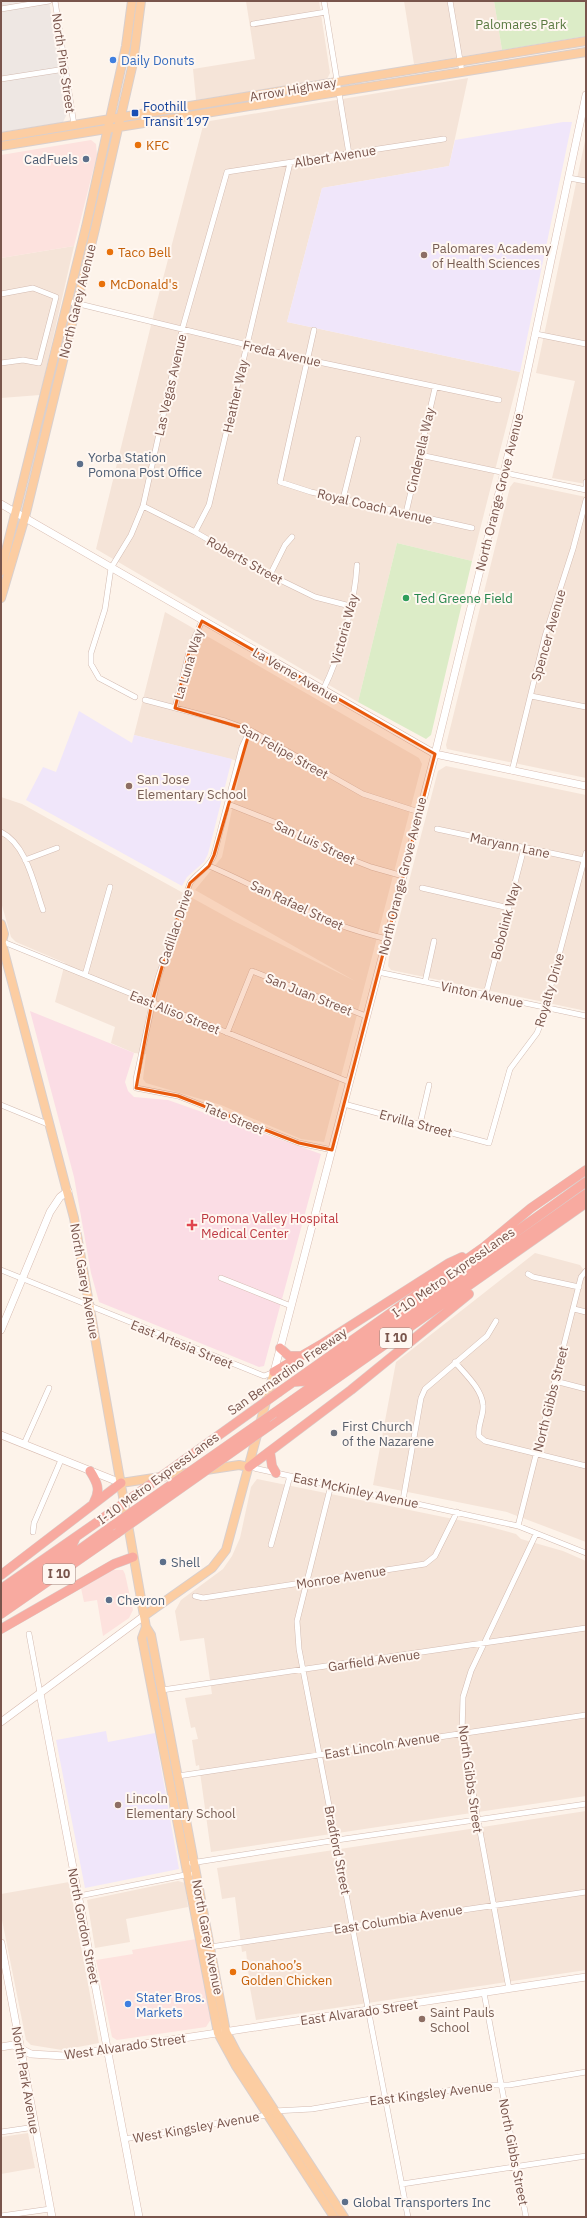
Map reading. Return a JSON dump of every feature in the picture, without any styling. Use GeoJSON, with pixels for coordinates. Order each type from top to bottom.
{"type":"FeatureCollection","features":[{"type":"Feature","properties":{"kind":"highway"},"geometry":{"type":"LineString","coordinates":[[531,1208],[586,1166]]}},
{"type":"Feature","properties":{"kind":"highway","name":"San Bernardino Freeway"},"geometry":{"type":"LineString","coordinates":[[1,1589],[484,1247],[531,1208],[586,1170]]}},
{"type":"Feature","properties":{"kind":"highway","name":"I-10 Metro ExpressLanes"},"geometry":{"type":"LineString","coordinates":[[293,1382],[307,1381],[586,1182]]}},
{"type":"Feature","properties":{"kind":"highway","name":"I-10 Metro ExpressLanes"},"geometry":{"type":"LineString","coordinates":[[1,1606],[116,1529],[274,1412],[586,1194]]}},
{"type":"Feature","properties":{"kind":"highway","name":"I 10"},"geometry":{"type":"LineString","coordinates":[[1,1614],[116,1529],[269,1426],[522,1250],[586,1203]]}},
{"type":"Feature","properties":{"kind":"highway"},"geometry":{"type":"LineString","coordinates":[[548,1231],[586,1208]]}},
{"type":"Feature","properties":{"kind":"highway"},"geometry":{"type":"LineString","coordinates":[[274,1372],[449,1264],[484,1247]]}},
{"type":"Feature","properties":{"kind":"highway"},"geometry":{"type":"LineString","coordinates":[[249,1467],[351,1390],[522,1250]]}},
{"type":"Feature","properties":{"kind":"highway"},"geometry":{"type":"LineString","coordinates":[[280,1348],[289,1356],[301,1356]]}},
{"type":"Feature","properties":{"kind":"highway"},"geometry":{"type":"LineString","coordinates":[[270,1452],[272,1466],[276,1473]]}},
{"type":"Feature","properties":{"kind":"highway"},"geometry":{"type":"LineString","coordinates":[[90,1471],[96,1480],[98,1492],[92,1504]]}},
{"type":"Feature","properties":{"kind":"highway"},"geometry":{"type":"LineString","coordinates":[[1,1575],[92,1504],[121,1484]]}},
{"type":"Feature","properties":{"kind":"highway"},"geometry":{"type":"LineString","coordinates":[[1,1598],[71,1548],[76,1537]]}},
{"type":"Feature","properties":{"kind":"highway"},"geometry":{"type":"LineString","coordinates":[[1,1629],[114,1564],[133,1558]]}},
{"type":"Feature","properties":{"kind":"main road","name":"North Garey Avenue"},"geometry":{"type":"LineString","coordinates":[[1,572],[17,512],[110,119],[126,46],[132,1]]}},
{"type":"Feature","properties":{"kind":"main road","name":"North Garey Avenue"},"geometry":{"type":"LineString","coordinates":[[1,598],[25,517],[93,235],[133,63],[141,1]]}},
{"type":"Feature","properties":{"kind":"main road","name":"Arrow Highway"},"geometry":{"type":"LineString","coordinates":[[1,137],[586,41]]}},
{"type":"Feature","properties":{"kind":"main road","name":"Arrow Highway"},"geometry":{"type":"LineString","coordinates":[[1,146],[586,52]]}},
{"type":"Feature","properties":{"kind":"main road","name":"North Orange Grove Avenue"},"geometry":{"type":"LineString","coordinates":[[144,1616],[212,1568],[222,1557],[230,1542],[435,754],[536,334],[586,95]]}},
{"type":"Feature","properties":{"kind":"main road"},"geometry":{"type":"LineString","coordinates":[[91,200],[92,213],[89,227],[93,235]]}},
{"type":"Feature","properties":{"kind":"main road"},"geometry":{"type":"LineString","coordinates":[[82,241],[84,247],[82,256],[85,269]]}},
{"type":"Feature","properties":{"kind":"main road"},"geometry":{"type":"LineString","coordinates":[[50,373],[56,386]]}},
{"type":"Feature","properties":{"kind":"main road","name":"La Verne Avenue"},"geometry":{"type":"LineString","coordinates":[[1,504],[435,754],[586,786]]}},
{"type":"Feature","properties":{"kind":"main road","name":"North Garey Avenue"},"geometry":{"type":"LineString","coordinates":[[1,924],[4,934],[1,940],[68,1191],[90,1307],[133,1558],[146,1627],[151,1635],[162,1690],[210,1947],[222,2032],[232,2044],[344,2217]]}},
{"type":"Feature","properties":{"kind":"main road"},"geometry":{"type":"LineString","coordinates":[[1,1330],[55,1204],[68,1191]]}},
{"type":"Feature","properties":{"kind":"main road"},"geometry":{"type":"LineString","coordinates":[[1,1435],[121,1484]]}},
{"type":"Feature","properties":{"kind":"main road","name":"East McKinley Avenue"},"geometry":{"type":"LineString","coordinates":[[121,1484],[239,1465],[249,1467]]}},
{"type":"Feature","properties":{"kind":"main road"},"geometry":{"type":"LineString","coordinates":[[1,1722],[144,1616]]}},
{"type":"Feature","properties":{"kind":"main road","name":"North Garey Avenue"},"geometry":{"type":"LineString","coordinates":[[146,1627],[142,1638],[187,1875],[228,2054],[334,2217]]}},
{"type":"Feature","properties":{"kind":"main road","name":"North Gordon Street"},"geometry":{"type":"LineString","coordinates":[[40,1693],[139,2217]]}},
{"type":"Feature","properties":{"kind":"main road","name":"North Park Avenue"},"geometry":{"type":"LineString","coordinates":[[1,1943],[52,2217]]}},
{"type":"Feature","properties":{"kind":"main road","name":"East Alvarado Street"},"geometry":{"type":"LineString","coordinates":[[222,2032],[586,1977]]}},
{"type":"Feature","properties":{"kind":"main road","name":"West Alvarado Street"},"geometry":{"type":"LineString","coordinates":[[1,2047],[12,2045],[31,2054],[65,2056],[222,2032]]}},
{"type":"Feature","properties":{"kind":"street"},"geometry":{"type":"LineString","coordinates":[[1,9],[49,1]]}},
{"type":"Feature","properties":{"kind":"street","name":"North Pine Street"},"geometry":{"type":"LineString","coordinates":[[55,1],[74,125]]}},
{"type":"Feature","properties":{"kind":"street"},"geometry":{"type":"LineString","coordinates":[[324,1],[349,154]]}},
{"type":"Feature","properties":{"kind":"street"},"geometry":{"type":"LineString","coordinates":[[450,1],[462,72]]}},
{"type":"Feature","properties":{"kind":"street"},"geometry":{"type":"LineString","coordinates":[[253,24],[326,12]]}},
{"type":"Feature","properties":{"kind":"street"},"geometry":{"type":"LineString","coordinates":[[1,79],[65,69]]}},
{"type":"Feature","properties":{"kind":"street","name":"Albert Avenue"},"geometry":{"type":"LineString","coordinates":[[227,172],[444,139]]}},
{"type":"Feature","properties":{"kind":"street","name":"Heather Way"},"geometry":{"type":"LineString","coordinates":[[195,532],[209,505],[290,163]]}},
{"type":"Feature","properties":{"kind":"street","name":"Las Vegas Avenue"},"geometry":{"type":"LineString","coordinates":[[135,697],[99,678],[91,664],[91,653],[107,600],[111,568],[131,535],[143,506],[182,330],[227,172]]}},
{"type":"Feature","properties":{"kind":"street"},"geometry":{"type":"LineString","coordinates":[[569,178],[586,181]]}},
{"type":"Feature","properties":{"kind":"street"},"geometry":{"type":"LineString","coordinates":[[1,294],[33,288],[56,297],[39,363],[22,360],[1,363]]}},
{"type":"Feature","properties":{"kind":"street","name":"Freda Avenue"},"geometry":{"type":"LineString","coordinates":[[67,301],[309,360],[435,388],[499,400]]}},
{"type":"Feature","properties":{"kind":"street"},"geometry":{"type":"LineString","coordinates":[[309,360],[314,330]]}},
{"type":"Feature","properties":{"kind":"street"},"geometry":{"type":"LineString","coordinates":[[536,334],[586,344]]}},
{"type":"Feature","properties":{"kind":"street","name":"Royal Coach Avenue"},"geometry":{"type":"LineString","coordinates":[[309,360],[280,482],[343,499],[472,528]]}},
{"type":"Feature","properties":{"kind":"street","name":"Cinderella Way"},"geometry":{"type":"LineString","coordinates":[[406,513],[435,388]]}},
{"type":"Feature","properties":{"kind":"street"},"geometry":{"type":"LineString","coordinates":[[343,499],[358,439]]}},
{"type":"Feature","properties":{"kind":"street"},"geometry":{"type":"LineString","coordinates":[[420,455],[586,490]]}},
{"type":"Feature","properties":{"kind":"street"},"geometry":{"type":"LineString","coordinates":[[586,482],[586,487]]}},
{"type":"Feature","properties":{"kind":"street","name":"Spencer Avenue"},"geometry":{"type":"LineString","coordinates":[[512,771],[545,636],[574,550],[586,500]]}},
{"type":"Feature","properties":{"kind":"street","name":"Roberts Street"},"geometry":{"type":"LineString","coordinates":[[143,506],[195,532],[270,575],[315,597],[350,606]]}},
{"type":"Feature","properties":{"kind":"street"},"geometry":{"type":"LineString","coordinates":[[270,575],[285,545],[292,537]]}},
{"type":"Feature","properties":{"kind":"street","name":"Victoria Way"},"geometry":{"type":"LineString","coordinates":[[323,690],[336,662],[356,580],[357,565]]}},
{"type":"Feature","properties":{"kind":"street","name":"La Luna Way"},"geometry":{"type":"LineString","coordinates":[[175,708],[190,648],[202,621]]}},
{"type":"Feature","properties":{"kind":"street"},"geometry":{"type":"LineString","coordinates":[[531,696],[586,707]]}},
{"type":"Feature","properties":{"kind":"street","name":"San Felipe Street"},"geometry":{"type":"LineString","coordinates":[[145,700],[226,721],[250,730],[352,788],[375,799],[419,812]]}},
{"type":"Feature","properties":{"kind":"street"},"geometry":{"type":"LineString","coordinates":[[209,866],[228,804],[242,747],[250,730]]}},
{"type":"Feature","properties":{"kind":"street","name":"San Luis Street"},"geometry":{"type":"LineString","coordinates":[[228,804],[279,824],[335,853],[371,867],[403,876]]}},
{"type":"Feature","properties":{"kind":"street","name":"Maryann Lane"},"geometry":{"type":"LineString","coordinates":[[437,829],[584,860]]}},
{"type":"Feature","properties":{"kind":"street"},"geometry":{"type":"LineString","coordinates":[[1,832],[14,842],[25,860],[43,910]]}},
{"type":"Feature","properties":{"kind":"street"},"geometry":{"type":"LineString","coordinates":[[25,860],[57,848]]}},
{"type":"Feature","properties":{"kind":"street","name":"Bobolink Way"},"geometry":{"type":"LineString","coordinates":[[486,994],[524,848]]}},
{"type":"Feature","properties":{"kind":"street","name":"Royalty Drive"},"geometry":{"type":"LineString","coordinates":[[489,1143],[506,1078],[514,1061],[537,1032],[546,1008],[586,853]]}},
{"type":"Feature","properties":{"kind":"street","name":"San Rafael Street"},"geometry":{"type":"LineString","coordinates":[[209,866],[245,880],[281,900],[336,924],[387,939]]}},
{"type":"Feature","properties":{"kind":"street","name":"Cadillac Drive"},"geometry":{"type":"LineString","coordinates":[[136,1088],[136,1079],[152,1002],[184,897],[195,876],[209,866]]}},
{"type":"Feature","properties":{"kind":"street"},"geometry":{"type":"LineString","coordinates":[[85,975],[110,887]]}},
{"type":"Feature","properties":{"kind":"street"},"geometry":{"type":"LineString","coordinates":[[422,888],[509,908]]}},
{"type":"Feature","properties":{"kind":"street","name":"East Aliso Street"},"geometry":{"type":"LineString","coordinates":[[1,940],[349,1082]]}},
{"type":"Feature","properties":{"kind":"street"},"geometry":{"type":"LineString","coordinates":[[425,982],[434,941]]}},
{"type":"Feature","properties":{"kind":"street","name":"San Juan Street"},"geometry":{"type":"LineString","coordinates":[[227,1033],[252,971],[366,1016]]}},
{"type":"Feature","properties":{"kind":"street","name":"Vinton Avenue"},"geometry":{"type":"LineString","coordinates":[[378,972],[586,1016]]}},
{"type":"Feature","properties":{"kind":"street"},"geometry":{"type":"LineString","coordinates":[[420,1124],[429,1085]]}},
{"type":"Feature","properties":{"kind":"street","name":"Tate Street"},"geometry":{"type":"LineString","coordinates":[[136,1088],[178,1096],[299,1143],[332,1150]]}},
{"type":"Feature","properties":{"kind":"street","name":"Ervilla Street"},"geometry":{"type":"LineString","coordinates":[[344,1104],[489,1143]]}},
{"type":"Feature","properties":{"kind":"street"},"geometry":{"type":"LineString","coordinates":[[1,1105],[50,1125]]}},
{"type":"Feature","properties":{"kind":"street","name":"East Artesia Street"},"geometry":{"type":"LineString","coordinates":[[1,1270],[264,1376],[274,1372]]}},
{"type":"Feature","properties":{"kind":"street","name":"North Gibbs Street"},"geometry":{"type":"LineString","coordinates":[[518,1526],[579,1287],[585,1272]]}},
{"type":"Feature","properties":{"kind":"street"},"geometry":{"type":"LineString","coordinates":[[528,1274],[533,1278],[579,1287]]}},
{"type":"Feature","properties":{"kind":"street"},"geometry":{"type":"LineString","coordinates":[[221,1278],[291,1306]]}},
{"type":"Feature","properties":{"kind":"street"},"geometry":{"type":"LineString","coordinates":[[574,1309],[586,1312]]}},
{"type":"Feature","properties":{"kind":"street"},"geometry":{"type":"LineString","coordinates":[[403,1500],[421,1398],[425,1389],[487,1336],[496,1321]]}},
{"type":"Feature","properties":{"kind":"street"},"geometry":{"type":"LineString","coordinates":[[455,1362],[480,1394],[483,1406],[477,1429],[479,1436],[485,1441],[586,1466]]}},
{"type":"Feature","properties":{"kind":"street"},"geometry":{"type":"LineString","coordinates":[[555,1381],[586,1389]]}},
{"type":"Feature","properties":{"kind":"street"},"geometry":{"type":"LineString","coordinates":[[24,1444],[49,1388]]}},
{"type":"Feature","properties":{"kind":"street"},"geometry":{"type":"LineString","coordinates":[[33,1532],[34,1523],[60,1460]]}},
{"type":"Feature","properties":{"kind":"street","name":"East McKinley Avenue"},"geometry":{"type":"LineString","coordinates":[[249,1467],[518,1526],[586,1553]]}},
{"type":"Feature","properties":{"kind":"street"},"geometry":{"type":"LineString","coordinates":[[271,1544],[290,1476]]}},
{"type":"Feature","properties":{"kind":"street","name":"Bradford Street"},"geometry":{"type":"LineString","coordinates":[[331,1485],[305,1583],[297,1621],[301,1660],[337,1840],[408,2217]]}},
{"type":"Feature","properties":{"kind":"street","name":"Monroe Avenue"},"geometry":{"type":"LineString","coordinates":[[195,1596],[203,1598],[425,1564],[435,1556],[457,1512]]}},
{"type":"Feature","properties":{"kind":"street","name":"North Gibbs Street"},"geometry":{"type":"LineString","coordinates":[[509,1989],[476,1820],[462,1733],[463,1697],[471,1671],[536,1534]]}},
{"type":"Feature","properties":{"kind":"street","name":"Garfield Avenue"},"geometry":{"type":"LineString","coordinates":[[162,1690],[485,1644],[586,1628]]}},
{"type":"Feature","properties":{"kind":"street","name":"North Gordon Street"},"geometry":{"type":"LineString","coordinates":[[29,1634],[40,1693]]}},
{"type":"Feature","properties":{"kind":"street","name":"East Lincoln Avenue"},"geometry":{"type":"LineString","coordinates":[[178,1776],[462,1733],[586,1716]]}},
{"type":"Feature","properties":{"kind":"street"},"geometry":{"type":"LineString","coordinates":[[185,1864],[337,1840],[586,1804]]}},
{"type":"Feature","properties":{"kind":"street"},"geometry":{"type":"LineString","coordinates":[[79,1896],[196,1873]]}},
{"type":"Feature","properties":{"kind":"street","name":"East Columbia Avenue"},"geometry":{"type":"LineString","coordinates":[[210,1947],[493,1904],[586,1892]]}},
{"type":"Feature","properties":{"kind":"street","name":"North Gibbs Street"},"geometry":{"type":"LineString","coordinates":[[484,1993],[526,2217]]}},
{"type":"Feature","properties":{"kind":"street","name":"East Kingsley Avenue"},"geometry":{"type":"LineString","coordinates":[[276,2111],[312,2109],[377,2098],[385,2099],[509,2085],[586,2072]]}},
{"type":"Feature","properties":{"kind":"street"},"geometry":{"type":"LineString","coordinates":[[252,2091],[260,2095],[270,2110],[276,2111]]}},
{"type":"Feature","properties":{"kind":"street","name":"West Kingsley Avenue"},"geometry":{"type":"LineString","coordinates":[[124,2139],[267,2115]]}},
{"type":"Feature","properties":{"kind":"street"},"geometry":{"type":"LineString","coordinates":[[1,2132],[35,2127]]}},
{"type":"Feature","properties":{"kind":"street"},"geometry":{"type":"LineString","coordinates":[[402,2184],[586,2156]]}},
{"type":"Feature","properties":{"kind":"street"},"geometry":{"type":"LineString","coordinates":[[1,2216],[50,2209]]}},
{"type":"Feature","properties":{"kind":"highlighted area"},"geometry":{"type":"Polygon","coordinates":[[[202,621],[435,754],[332,1150],[299,1143],[178,1096],[136,1088],[152,1002],[170,939],[190,883],[209,866],[214,855],[250,730],[175,708],[190,648],[202,621]]]}},
{"type":"Feature","properties":{"kind":"shaded area"},"geometry":{"type":"Polygon","coordinates":[[[1,1],[49,1],[67,114],[63,122],[1,132],[1,1]]]}},
{"type":"Feature","properties":{"kind":"shaded area"},"geometry":{"type":"Polygon","coordinates":[[[246,1],[319,1],[330,73],[327,79],[196,100],[193,69],[255,59],[246,1]]]}},
{"type":"Feature","properties":{"kind":"shaded area"},"geometry":{"type":"Polygon","coordinates":[[[404,1],[494,1],[502,50],[414,64],[404,1]]]}},
{"type":"Feature","properties":{"kind":"shaded area"},"geometry":{"type":"Polygon","coordinates":[[[468,78],[449,166],[322,188],[287,322],[520,372],[472,561],[397,543],[358,702],[96,549],[155,309],[204,122],[468,78]]]}},
{"type":"Feature","properties":{"kind":"shaded area","name":"Palomares Academy of Health Sciences"},"geometry":{"type":"Polygon","coordinates":[[[563,122],[572,122],[520,372],[287,322],[322,188],[449,166],[455,140],[563,122]]]}},
{"type":"Feature","properties":{"kind":"shaded area"},"geometry":{"type":"Polygon","coordinates":[[[586,136],[586,484],[552,478],[575,381],[536,373],[586,136]]]}},
{"type":"Feature","properties":{"kind":"shaded area"},"geometry":{"type":"Polygon","coordinates":[[[91,140],[96,144],[97,155],[74,246],[1,258],[1,155],[91,140]]]}},
{"type":"Feature","properties":{"kind":"shaded area"},"geometry":{"type":"Polygon","coordinates":[[[74,246],[40,395],[1,398],[1,258],[74,246]]]}},
{"type":"Feature","properties":{"kind":"shaded area"},"geometry":{"type":"Polygon","coordinates":[[[514,482],[586,497],[586,778],[447,749],[446,745],[510,487],[514,482]]]}},
{"type":"Feature","properties":{"kind":"shaded area"},"geometry":{"type":"Polygon","coordinates":[[[165,612],[419,758],[422,764],[324,1142],[301,1139],[221,1105],[146,1083],[143,1079],[146,1054],[134,1053],[111,1043],[115,1027],[55,1002],[65,963],[16,942],[11,937],[1,902],[1,797],[22,804],[234,921],[355,981],[195,890],[222,857],[242,762],[134,735],[165,612]]]}},
{"type":"Feature","properties":{"kind":"shaded area","name":"San Jose Elementary School"},"geometry":{"type":"Polygon","coordinates":[[[79,711],[132,743],[134,735],[232,759],[208,854],[204,862],[187,877],[182,886],[26,800],[43,767],[56,772],[79,711]]]}},
{"type":"Feature","properties":{"kind":"shaded area"},"geometry":{"type":"Polygon","coordinates":[[[446,766],[586,795],[586,1011],[391,970],[388,966],[389,957],[438,771],[446,766]]]}},
{"type":"Feature","properties":{"kind":"shaded area","name":"Pomona Valley Hospital Medical Center"},"geometry":{"type":"Polygon","coordinates":[[[30,1011],[134,1053],[125,1082],[128,1091],[134,1097],[168,1100],[321,1154],[264,1366],[259,1367],[99,1302],[91,1273],[74,1177],[30,1011]]]}},
{"type":"Feature","properties":{"kind":"shaded area"},"geometry":{"type":"Polygon","coordinates":[[[535,1253],[580,1265],[586,1273],[586,1542],[507,1512],[373,1485],[396,1362],[535,1253]]]}},
{"type":"Feature","properties":{"kind":"shaded area"},"geometry":{"type":"Polygon","coordinates":[[[257,1479],[483,1525],[516,1534],[521,1539],[563,1551],[586,1561],[586,1796],[211,1852],[199,1765],[196,1766],[192,1740],[198,1739],[195,1727],[191,1728],[185,1698],[212,1694],[204,1638],[180,1641],[175,1611],[181,1600],[223,1569],[232,1556],[240,1538],[251,1487],[257,1479]]]}},
{"type":"Feature","properties":{"kind":"shaded area"},"geometry":{"type":"Polygon","coordinates":[[[111,1570],[123,1570],[133,1610],[129,1618],[103,1636],[97,1600],[84,1602],[81,1588],[111,1570]]]}},
{"type":"Feature","properties":{"kind":"shaded area","name":"Lincoln Elementary School"},"geometry":{"type":"Polygon","coordinates":[[[106,1731],[108,1742],[155,1733],[179,1869],[85,1888],[56,1740],[106,1731]]]}},
{"type":"Feature","properties":{"kind":"shaded area"},"geometry":{"type":"Polygon","coordinates":[[[586,1811],[586,1970],[256,2020],[250,1988],[246,1951],[242,1952],[235,1897],[222,1899],[217,1868],[586,1811]]]}},
{"type":"Feature","properties":{"kind":"shaded area"},"geometry":{"type":"Polygon","coordinates":[[[178,1881],[185,1883],[188,1907],[126,1919],[130,1942],[95,1948],[87,1900],[178,1881]]]}},
{"type":"Feature","properties":{"kind":"shaded area"},"geometry":{"type":"Polygon","coordinates":[[[69,1882],[99,2043],[62,2050],[31,2045],[26,2040],[1,1915],[1,1894],[69,1882]]]}},
{"type":"Feature","properties":{"kind":"shaded area"},"geometry":{"type":"Polygon","coordinates":[[[196,1939],[211,2019],[206,2027],[117,2040],[112,2037],[96,1960],[133,1954],[132,1950],[196,1939]]]}},
{"type":"Feature","properties":{"kind":"shaded area"},"geometry":{"type":"Polygon","coordinates":[[[28,2133],[35,2168],[1,2174],[1,2137],[28,2133]]]}},
{"type":"Feature","properties":{"kind":"green space","name":"Palomares Park"},"geometry":{"type":"Polygon","coordinates":[[[494,1],[586,1],[586,36],[502,50],[494,1]]]}},
{"type":"Feature","properties":{"kind":"green space"},"geometry":{"type":"Polygon","coordinates":[[[397,543],[472,561],[431,735],[426,739],[358,702],[397,543]]]}},
{"type":"Feature","properties":{"kind":"place","name":"Daily Donuts"},"geometry":{"type":"Point","coordinates":[113,60]}},
{"type":"Feature","properties":{"kind":"place","name":"Foothill Transit 197"},"geometry":{"type":"Point","coordinates":[135,113]}},
{"type":"Feature","properties":{"kind":"place","name":"KFC"},"geometry":{"type":"Point","coordinates":[138,145]}},
{"type":"Feature","properties":{"kind":"place","name":"CadFuels"},"geometry":{"type":"Point","coordinates":[86,159]}},
{"type":"Feature","properties":{"kind":"place","name":"Taco Bell"},"geometry":{"type":"Point","coordinates":[110,252]}},
{"type":"Feature","properties":{"kind":"place","name":"Palomares Academy of Health Sciences"},"geometry":{"type":"Point","coordinates":[424,255]}},
{"type":"Feature","properties":{"kind":"place","name":"McDonald's"},"geometry":{"type":"Point","coordinates":[102,284]}},
{"type":"Feature","properties":{"kind":"place","name":"Yorba Station Pomona Post Office"},"geometry":{"type":"Point","coordinates":[80,464]}},
{"type":"Feature","properties":{"kind":"place","name":"Ted Greene Field"},"geometry":{"type":"Point","coordinates":[406,598]}},
{"type":"Feature","properties":{"kind":"place","name":"San Jose Elementary School"},"geometry":{"type":"Point","coordinates":[129,786]}},
{"type":"Feature","properties":{"kind":"place","name":"Pomona Valley Hospital Medical Center"},"geometry":{"type":"Point","coordinates":[192,1225]}},
{"type":"Feature","properties":{"kind":"place","name":"First Church of the Nazarene"},"geometry":{"type":"Point","coordinates":[334,1433]}},
{"type":"Feature","properties":{"kind":"place","name":"Shell"},"geometry":{"type":"Point","coordinates":[163,1562]}},
{"type":"Feature","properties":{"kind":"place","name":"Chevron"},"geometry":{"type":"Point","coordinates":[109,1600]}},
{"type":"Feature","properties":{"kind":"place","name":"Lincoln Elementary School"},"geometry":{"type":"Point","coordinates":[118,1805]}},
{"type":"Feature","properties":{"kind":"place","name":"Donahoo’s Golden Chicken"},"geometry":{"type":"Point","coordinates":[233,1972]}},
{"type":"Feature","properties":{"kind":"place","name":"Stater Bros. Markets"},"geometry":{"type":"Point","coordinates":[128,2004]}},
{"type":"Feature","properties":{"kind":"place","name":"Saint Pauls School"},"geometry":{"type":"Point","coordinates":[422,2019]}},
{"type":"Feature","properties":{"kind":"place","name":"Global Transporters Inc"},"geometry":{"type":"Point","coordinates":[345,2202]}}]}
